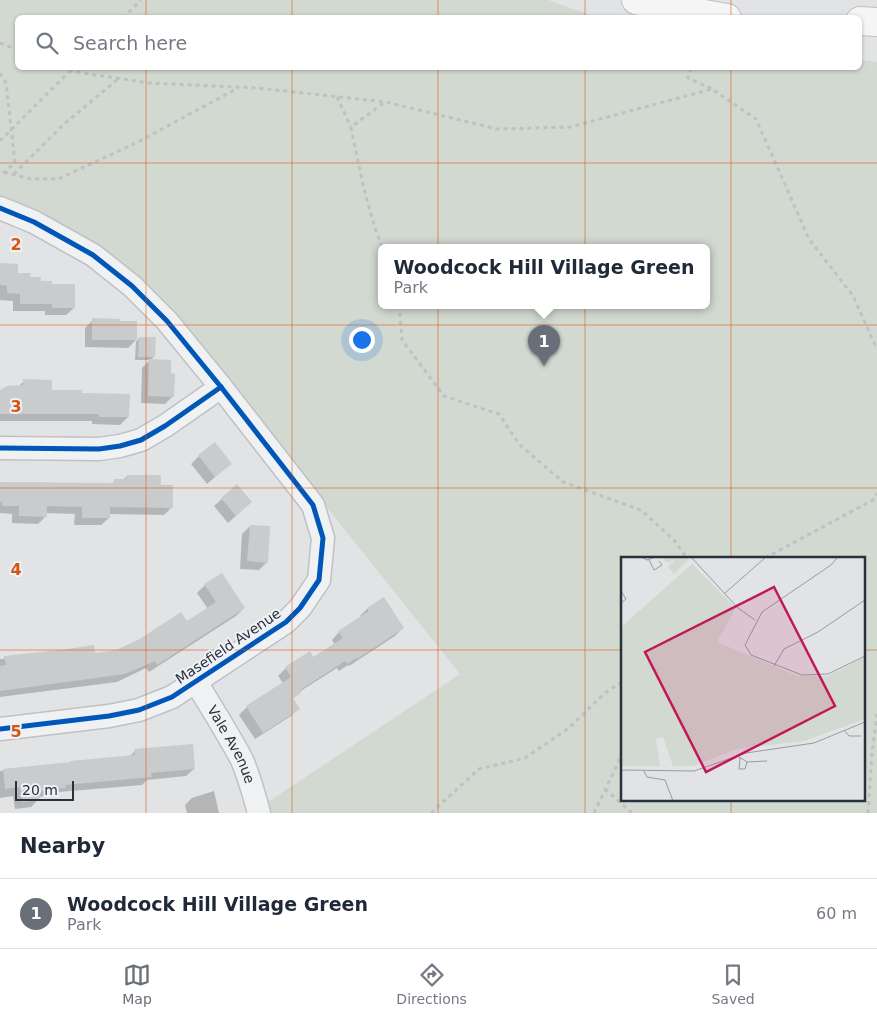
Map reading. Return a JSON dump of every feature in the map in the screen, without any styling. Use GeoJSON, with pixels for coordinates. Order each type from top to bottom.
{"type":"FeatureCollection","features":[{"type":"Feature","properties":{"kind":"main road"},"geometry":{"type":"LineString","coordinates":[[636,0],[668,4],[714,15]]}},
{"type":"Feature","properties":{"kind":"main road"},"geometry":{"type":"LineString","coordinates":[[862,21],[877,22]]}},
{"type":"Feature","properties":{"kind":"street","name":"Masefield Avenue"},"geometry":{"type":"LineString","coordinates":[[0,208],[34,222],[93,255],[132,286],[167,321],[313,505],[323,538],[319,580],[300,608],[286,622],[172,697],[139,710],[109,716],[0,729]]}},
{"type":"Feature","properties":{"kind":"street"},"geometry":{"type":"LineString","coordinates":[[0,448],[99,449],[120,446],[141,440],[165,426],[221,387]]}},
{"type":"Feature","properties":{"kind":"street","name":"Vale Avenue"},"geometry":{"type":"LineString","coordinates":[[196,682],[220,719],[242,760],[259,813]]}},
{"type":"Feature","properties":{"kind":"path"},"geometry":{"type":"LineString","coordinates":[[126,15],[141,0]]}},
{"type":"Feature","properties":{"kind":"path"},"geometry":{"type":"LineString","coordinates":[[0,43],[15,49]]}},
{"type":"Feature","properties":{"kind":"path"},"geometry":{"type":"LineString","coordinates":[[0,141],[71,70]]}},
{"type":"Feature","properties":{"kind":"path"},"geometry":{"type":"LineString","coordinates":[[77,70],[149,83],[240,87],[386,102],[497,130],[570,127],[712,89]]}},
{"type":"Feature","properties":{"kind":"path"},"geometry":{"type":"LineString","coordinates":[[690,70],[688,78],[712,89],[756,119],[809,239],[853,296],[877,349]]}},
{"type":"Feature","properties":{"kind":"path"},"geometry":{"type":"LineString","coordinates":[[0,73],[6,83],[14,163],[0,176]]}},
{"type":"Feature","properties":{"kind":"path"},"geometry":{"type":"LineString","coordinates":[[14,175],[63,125],[118,78]]}},
{"type":"Feature","properties":{"kind":"path"},"geometry":{"type":"LineString","coordinates":[[4,172],[31,179],[58,180],[138,142],[240,87]]}},
{"type":"Feature","properties":{"kind":"path"},"geometry":{"type":"LineString","coordinates":[[338,97],[350,127],[375,231],[381,244]]}},
{"type":"Feature","properties":{"kind":"path"},"geometry":{"type":"LineString","coordinates":[[350,127],[386,102]]}},
{"type":"Feature","properties":{"kind":"path"},"geometry":{"type":"LineString","coordinates":[[399,309],[402,340],[444,396],[499,414],[519,444],[563,482],[641,510],[674,540],[686,557]]}},
{"type":"Feature","properties":{"kind":"path"},"geometry":{"type":"LineString","coordinates":[[768,557],[873,500],[877,493]]}},
{"type":"Feature","properties":{"kind":"path"},"geometry":{"type":"LineString","coordinates":[[431,813],[479,769],[526,758],[569,728],[605,693],[621,683]]}},
{"type":"Feature","properties":{"kind":"path"},"geometry":{"type":"LineString","coordinates":[[868,813],[877,714]]}},
{"type":"Feature","properties":{"kind":"path"},"geometry":{"type":"LineString","coordinates":[[594,813],[621,754]]}},
{"type":"Feature","properties":{"kind":"path"},"geometry":{"type":"LineString","coordinates":[[605,789],[632,813]]}},
{"type":"Feature","properties":{"kind":"shaded area"},"geometry":{"type":"Polygon","coordinates":[[[0,0],[548,0],[590,15],[15,15],[15,70],[862,70],[862,60],[877,62],[877,813],[268,813],[265,804],[460,674],[168,312],[0,205],[0,0]]]}},
{"type":"Feature","properties":{"kind":"building"},"geometry":{"type":"Polygon","coordinates":[[[0,263],[18,264],[18,273],[31,273],[30,277],[41,277],[41,281],[52,281],[52,284],[75,284],[75,308],[52,308],[52,304],[20,304],[20,294],[7,293],[7,286],[0,285],[0,263]]]}},
{"type":"Feature","properties":{"kind":"building"},"geometry":{"type":"Polygon","coordinates":[[[92,318],[137,321],[137,340],[92,340],[92,318]]]}},
{"type":"Feature","properties":{"kind":"building"},"geometry":{"type":"Polygon","coordinates":[[[139,337],[156,337],[155,357],[138,357],[139,337]]]}},
{"type":"Feature","properties":{"kind":"building"},"geometry":{"type":"Polygon","coordinates":[[[149,359],[171,360],[171,373],[175,374],[174,397],[148,396],[149,359]]]}},
{"type":"Feature","properties":{"kind":"building"},"geometry":{"type":"Polygon","coordinates":[[[23,379],[52,380],[52,390],[82,390],[82,393],[130,394],[129,417],[99,417],[99,414],[0,414],[0,390],[7,386],[23,385],[23,379]]]}},
{"type":"Feature","properties":{"kind":"building"},"geometry":{"type":"Polygon","coordinates":[[[215,442],[232,464],[215,477],[198,455],[215,442]]]}},
{"type":"Feature","properties":{"kind":"building"},"geometry":{"type":"Polygon","coordinates":[[[127,475],[161,475],[161,485],[173,485],[173,508],[110,507],[110,518],[82,518],[82,507],[47,506],[47,517],[19,516],[19,506],[2,506],[2,502],[0,502],[0,482],[114,483],[114,479],[126,479],[127,475]]]}},
{"type":"Feature","properties":{"kind":"building"},"geometry":{"type":"Polygon","coordinates":[[[237,484],[252,502],[236,516],[221,498],[237,484]]]}},
{"type":"Feature","properties":{"kind":"building"},"geometry":{"type":"Polygon","coordinates":[[[250,525],[270,526],[268,563],[247,561],[250,525]]]}},
{"type":"Feature","properties":{"kind":"building"},"geometry":{"type":"Polygon","coordinates":[[[222,573],[245,608],[157,665],[155,661],[125,674],[0,691],[0,666],[6,665],[4,656],[94,645],[95,653],[116,650],[138,640],[181,612],[187,621],[216,602],[204,584],[222,573]]]}},
{"type":"Feature","properties":{"kind":"building"},"geometry":{"type":"Polygon","coordinates":[[[384,597],[404,628],[357,659],[347,664],[345,661],[300,690],[301,693],[293,698],[300,709],[263,733],[246,706],[291,677],[285,667],[310,651],[313,657],[343,638],[338,631],[369,611],[367,608],[384,597]]]}},
{"type":"Feature","properties":{"kind":"building"},"geometry":{"type":"Polygon","coordinates":[[[193,744],[195,769],[151,773],[152,777],[65,785],[66,788],[39,791],[40,800],[22,802],[20,787],[5,789],[3,769],[135,755],[134,749],[193,744]]]}},
{"type":"Feature","properties":{"kind":"cycle path"},"geometry":{"type":"LineString","coordinates":[[0,208],[34,222],[93,255],[132,286],[167,321],[313,505],[323,538],[319,580],[300,608],[286,622],[172,697],[139,710],[109,716],[0,729]]}},
{"type":"Feature","properties":{"kind":"cycle path"},"geometry":{"type":"LineString","coordinates":[[0,448],[99,449],[120,446],[141,440],[165,426],[221,387]]}},
{"type":"Feature","properties":{"kind":"place","name":"Woodcock Hill Village Green"},"geometry":{"type":"Point","coordinates":[544,366]}}]}
